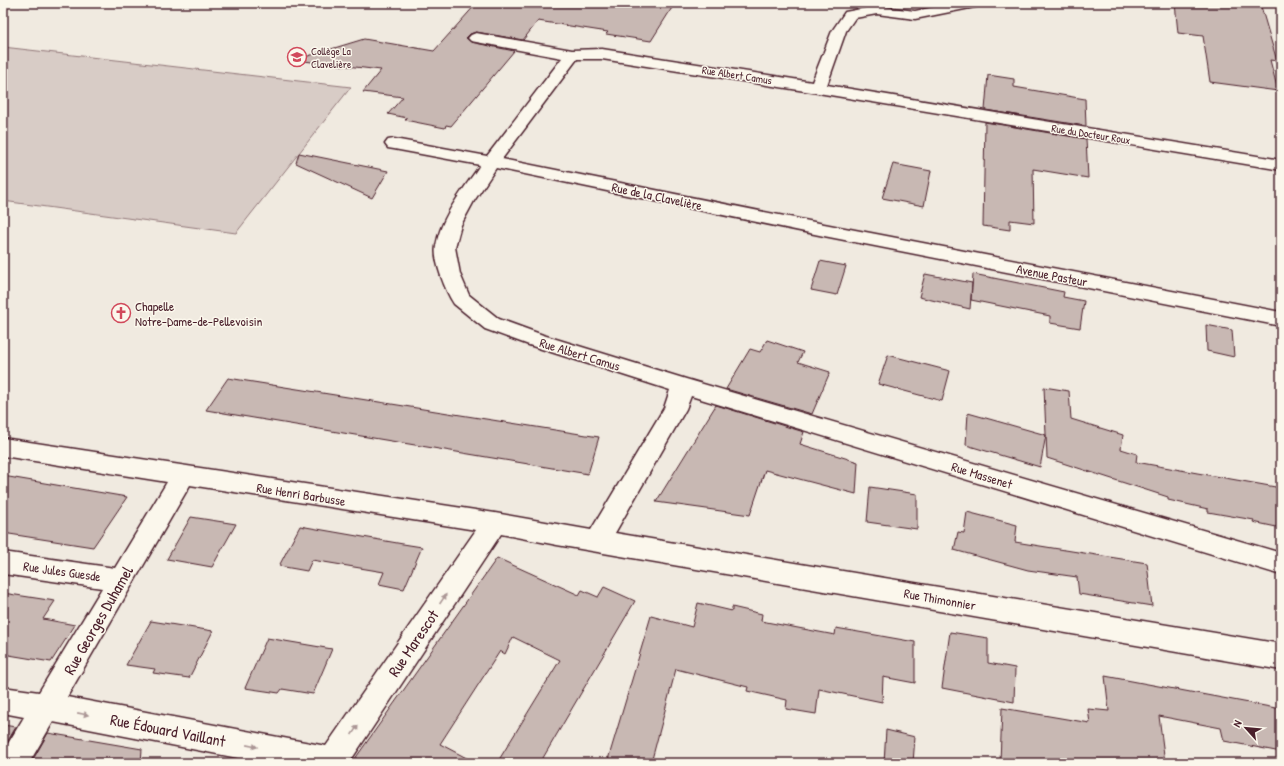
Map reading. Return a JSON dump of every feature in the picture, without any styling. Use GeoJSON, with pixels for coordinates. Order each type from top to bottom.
{"type":"FeatureCollection","features":[{"type":"Feature","properties":{"kind":"street"},"geometry":{"type":"LineString","coordinates":[[818,88],[839,30],[850,15],[877,10],[915,15],[975,3]]}},
{"type":"Feature","properties":{"kind":"street","name":"Rue Albert Camus"},"geometry":{"type":"LineString","coordinates":[[476,38],[572,55],[602,54],[901,102]]}},
{"type":"Feature","properties":{"kind":"street","name":"Rue Albert Camus"},"geometry":{"type":"LineString","coordinates":[[572,55],[491,162],[465,201],[452,225],[445,247],[450,274],[461,299],[492,324],[536,340],[683,386]]}},
{"type":"Feature","properties":{"kind":"street","name":"Rue du Docteur Roux"},"geometry":{"type":"LineString","coordinates":[[901,102],[1281,165]]}},
{"type":"Feature","properties":{"kind":"street"},"geometry":{"type":"LineString","coordinates":[[394,144],[491,162]]}},
{"type":"Feature","properties":{"kind":"street","name":"Rue de la Clavelière"},"geometry":{"type":"LineString","coordinates":[[491,162],[824,230]]}},
{"type":"Feature","properties":{"kind":"street","name":"Avenue Pasteur"},"geometry":{"type":"LineString","coordinates":[[824,230],[1281,319]]}},
{"type":"Feature","properties":{"kind":"street"},"geometry":{"type":"LineString","coordinates":[[598,541],[675,409],[683,386]]}},
{"type":"Feature","properties":{"kind":"street","name":"Rue Massenet"},"geometry":{"type":"LineString","coordinates":[[683,386],[1281,564]]}},
{"type":"Feature","properties":{"kind":"street","name":"Rue Henri Barbusse"},"geometry":{"type":"LineString","coordinates":[[3,447],[495,523],[598,541]]}},
{"type":"Feature","properties":{"kind":"street","name":"Rue Georges Duhamel"},"geometry":{"type":"LineString","coordinates":[[13,763],[183,476]]}},
{"type":"Feature","properties":{"kind":"street","name":"Rue Marescot"},"geometry":{"type":"LineString","coordinates":[[332,762],[495,523]]}},
{"type":"Feature","properties":{"kind":"street","name":"Rue Thimonnier"},"geometry":{"type":"LineString","coordinates":[[598,541],[1281,657]]}},
{"type":"Feature","properties":{"kind":"street","name":"Rue Jules Guesde"},"geometry":{"type":"LineString","coordinates":[[3,562],[121,580]]}},
{"type":"Feature","properties":{"kind":"street","name":"Rue Édouard Vaillant"},"geometry":{"type":"LineString","coordinates":[[3,700],[47,707],[332,762]]}},
{"type":"Feature","properties":{"kind":"shaded area"},"geometry":{"type":"Polygon","coordinates":[[[3,47],[351,87],[236,233],[3,201],[3,47]]]}},
{"type":"Feature","properties":{"kind":"building"},"geometry":{"type":"Polygon","coordinates":[[[477,3],[505,3],[518,5],[518,3],[675,3],[651,41],[606,34],[608,32],[538,21],[523,40],[476,32],[470,34],[466,38],[471,42],[514,51],[451,126],[446,125],[445,128],[405,120],[407,118],[388,114],[403,97],[363,92],[381,70],[295,60],[364,39],[434,51],[477,3]]]}},
{"type":"Feature","properties":{"kind":"building"},"geometry":{"type":"Polygon","coordinates":[[[1175,3],[1260,3],[1277,61],[1270,60],[1278,91],[1210,82],[1203,36],[1178,33],[1175,3]]]}},
{"type":"Feature","properties":{"kind":"building"},"geometry":{"type":"Polygon","coordinates":[[[988,75],[1014,79],[1014,87],[1085,99],[1086,126],[985,110],[988,75]]]}},
{"type":"Feature","properties":{"kind":"building"},"geometry":{"type":"Polygon","coordinates":[[[985,122],[1086,139],[1088,178],[1033,169],[1034,223],[1010,220],[1010,230],[983,226],[985,122]]]}},
{"type":"Feature","properties":{"kind":"building"},"geometry":{"type":"Polygon","coordinates":[[[299,153],[388,171],[372,198],[296,163],[299,153]]]}},
{"type":"Feature","properties":{"kind":"building"},"geometry":{"type":"Polygon","coordinates":[[[893,164],[931,171],[924,206],[882,198],[893,164]]]}},
{"type":"Feature","properties":{"kind":"building"},"geometry":{"type":"Polygon","coordinates":[[[820,261],[846,266],[837,295],[811,290],[820,261]]]}},
{"type":"Feature","properties":{"kind":"building"},"geometry":{"type":"Polygon","coordinates":[[[925,274],[972,283],[970,309],[919,297],[925,274]]]}},
{"type":"Feature","properties":{"kind":"building"},"geometry":{"type":"Polygon","coordinates":[[[973,274],[1064,292],[1063,297],[1084,301],[1080,328],[1050,323],[1050,316],[971,300],[973,274]]]}},
{"type":"Feature","properties":{"kind":"building"},"geometry":{"type":"Polygon","coordinates":[[[1206,325],[1232,330],[1234,357],[1207,351],[1206,325]]]}},
{"type":"Feature","properties":{"kind":"building"},"geometry":{"type":"Polygon","coordinates":[[[767,340],[803,352],[798,362],[830,372],[812,414],[726,389],[750,349],[760,352],[767,340]]]}},
{"type":"Feature","properties":{"kind":"building"},"geometry":{"type":"Polygon","coordinates":[[[888,355],[950,371],[942,401],[878,384],[888,355]]]}},
{"type":"Feature","properties":{"kind":"building"},"geometry":{"type":"Polygon","coordinates":[[[228,378],[599,437],[588,474],[206,410],[228,378]]]}},
{"type":"Feature","properties":{"kind":"building"},"geometry":{"type":"Polygon","coordinates":[[[1044,387],[1069,391],[1071,419],[1123,435],[1121,449],[1137,454],[1136,462],[1281,488],[1281,528],[1253,522],[1254,520],[1208,512],[1208,509],[1168,500],[1168,497],[1047,458],[1044,387]]]}},
{"type":"Feature","properties":{"kind":"building"},"geometry":{"type":"Polygon","coordinates":[[[716,405],[804,432],[800,444],[858,462],[856,494],[765,470],[750,515],[656,502],[716,405]]]}},
{"type":"Feature","properties":{"kind":"building"},"geometry":{"type":"Polygon","coordinates":[[[968,413],[1046,435],[1040,467],[966,445],[968,413]]]}},
{"type":"Feature","properties":{"kind":"building"},"geometry":{"type":"Polygon","coordinates":[[[3,476],[127,497],[93,547],[3,533],[3,476]]]}},
{"type":"Feature","properties":{"kind":"building"},"geometry":{"type":"Polygon","coordinates":[[[870,487],[917,494],[917,529],[867,522],[870,487]]]}},
{"type":"Feature","properties":{"kind":"building"},"geometry":{"type":"Polygon","coordinates":[[[967,512],[1017,525],[1015,542],[1147,563],[1152,606],[1079,594],[1077,577],[1028,570],[954,550],[958,532],[964,533],[967,512]]]}},
{"type":"Feature","properties":{"kind":"building"},"geometry":{"type":"Polygon","coordinates":[[[191,517],[236,524],[212,567],[167,559],[191,517]]]}},
{"type":"Feature","properties":{"kind":"building"},"geometry":{"type":"Polygon","coordinates":[[[300,526],[422,547],[404,589],[379,584],[384,572],[312,560],[307,571],[279,566],[300,526]]]}},
{"type":"Feature","properties":{"kind":"building"},"geometry":{"type":"Polygon","coordinates":[[[497,558],[579,595],[582,590],[598,597],[604,587],[635,601],[540,763],[497,763],[560,660],[513,637],[505,654],[500,651],[440,744],[476,763],[352,763],[497,558]]]}},
{"type":"Feature","properties":{"kind":"building"},"geometry":{"type":"Polygon","coordinates":[[[3,593],[55,601],[43,619],[75,625],[51,662],[3,654],[3,593]]]}},
{"type":"Feature","properties":{"kind":"building"},"geometry":{"type":"Polygon","coordinates":[[[698,603],[732,611],[732,607],[762,614],[761,621],[835,635],[836,628],[915,642],[915,683],[883,677],[882,702],[819,689],[816,714],[786,709],[787,700],[747,691],[748,687],[676,669],[651,763],[607,763],[651,616],[692,627],[698,603]]]}},
{"type":"Feature","properties":{"kind":"building"},"geometry":{"type":"Polygon","coordinates":[[[151,621],[213,631],[189,678],[153,673],[155,669],[126,665],[151,621]]]}},
{"type":"Feature","properties":{"kind":"building"},"geometry":{"type":"Polygon","coordinates":[[[950,632],[988,638],[988,663],[1015,668],[1014,702],[942,688],[950,632]]]}},
{"type":"Feature","properties":{"kind":"building"},"geometry":{"type":"Polygon","coordinates":[[[267,638],[332,649],[313,694],[282,689],[279,693],[245,688],[267,638]]]}},
{"type":"Feature","properties":{"kind":"building"},"geometry":{"type":"Polygon","coordinates":[[[1105,676],[1281,709],[1281,752],[1224,741],[1221,728],[1159,716],[1165,763],[1000,763],[1002,708],[1090,723],[1088,709],[1109,711],[1105,676]]]}},
{"type":"Feature","properties":{"kind":"building"},"geometry":{"type":"Polygon","coordinates":[[[3,725],[16,727],[3,749],[3,725]]]}},
{"type":"Feature","properties":{"kind":"building"},"geometry":{"type":"Polygon","coordinates":[[[886,730],[915,737],[913,763],[884,763],[886,730]]]}},
{"type":"Feature","properties":{"kind":"building"},"geometry":{"type":"Polygon","coordinates":[[[48,733],[142,749],[141,763],[31,763],[48,733]]]}},
{"type":"Feature","properties":{"kind":"place","name":"Collège La Clavelière"},"geometry":{"type":"Point","coordinates":[297,57]}},
{"type":"Feature","properties":{"kind":"place","name":"Chapelle Notre-Dame-de-Pellevoisin"},"geometry":{"type":"Point","coordinates":[121,313]}}]}
